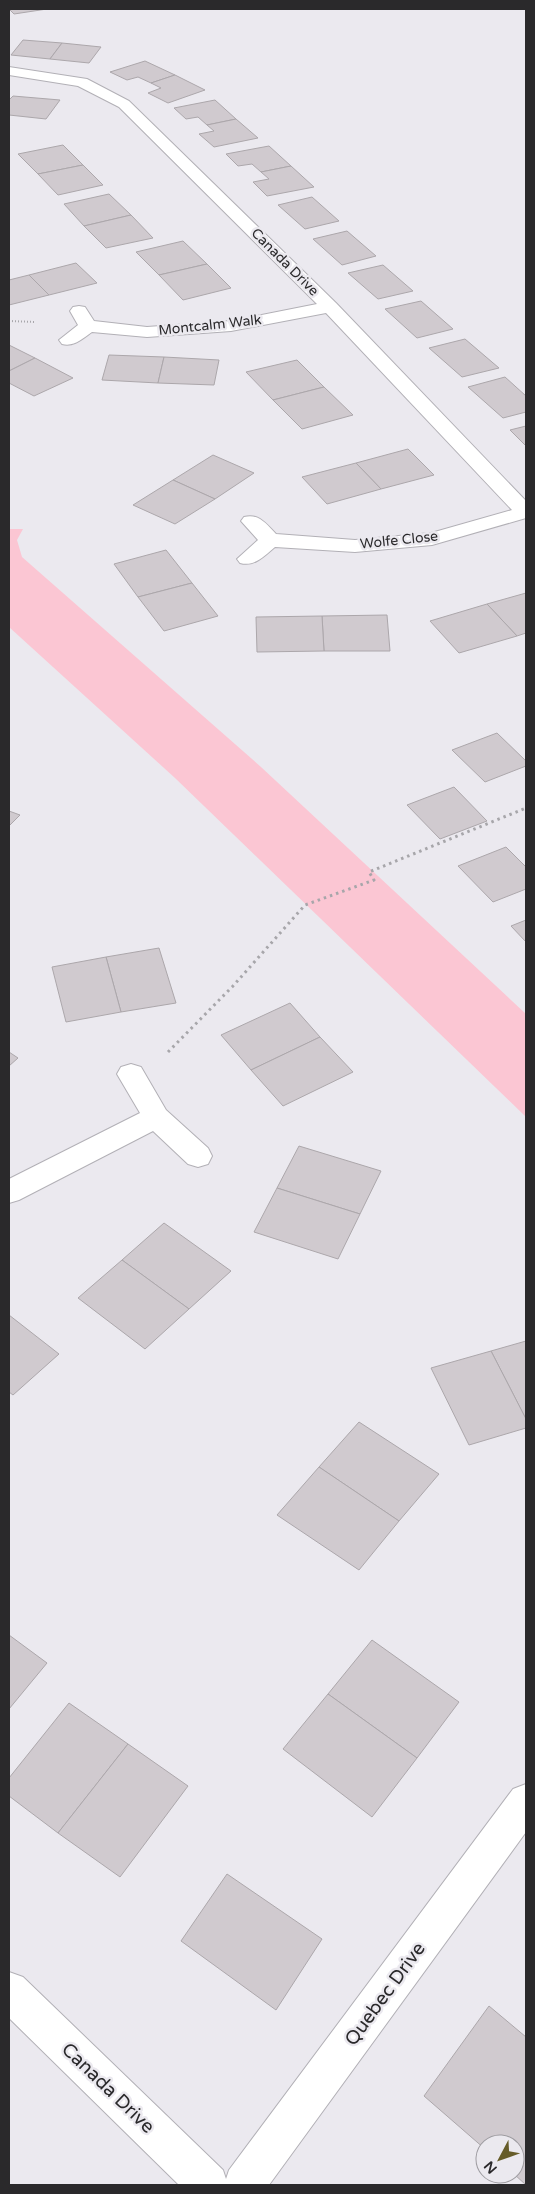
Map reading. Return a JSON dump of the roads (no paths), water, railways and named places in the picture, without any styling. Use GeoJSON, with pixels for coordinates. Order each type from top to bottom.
{"type":"FeatureCollection","features":[{"type":"Feature","properties":{"kind":"street","name":"Canada Drive"},"geometry":{"type":"LineString","coordinates":[[9,71],[82,82],[124,104],[330,307],[526,512]]}},
{"type":"Feature","properties":{"kind":"street","name":"Montcalm Walk"},"geometry":{"type":"LineString","coordinates":[[88,326],[147,332],[213,327],[330,307]]}},
{"type":"Feature","properties":{"kind":"street"},"geometry":{"type":"LineString","coordinates":[[68,340],[88,326],[79,311]]}},
{"type":"Feature","properties":{"kind":"street","name":"Wolfe Close"},"geometry":{"type":"LineString","coordinates":[[270,540],[356,546],[432,539],[526,512]]}},
{"type":"Feature","properties":{"kind":"street"},"geometry":{"type":"LineString","coordinates":[[247,559],[270,540],[251,521]]}},
{"type":"Feature","properties":{"kind":"street"},"geometry":{"type":"LineString","coordinates":[[134,1079],[156,1117],[198,1156]]}},
{"type":"Feature","properties":{"kind":"street"},"geometry":{"type":"LineString","coordinates":[[9,1192],[156,1117]]}},
{"type":"Feature","properties":{"kind":"street","name":"Quebec Drive"},"geometry":{"type":"LineString","coordinates":[[244,2185],[526,1802]]}},
{"type":"Feature","properties":{"kind":"street","name":"Canada Drive"},"geometry":{"type":"LineString","coordinates":[[9,1991],[208,2185]]}}]}
